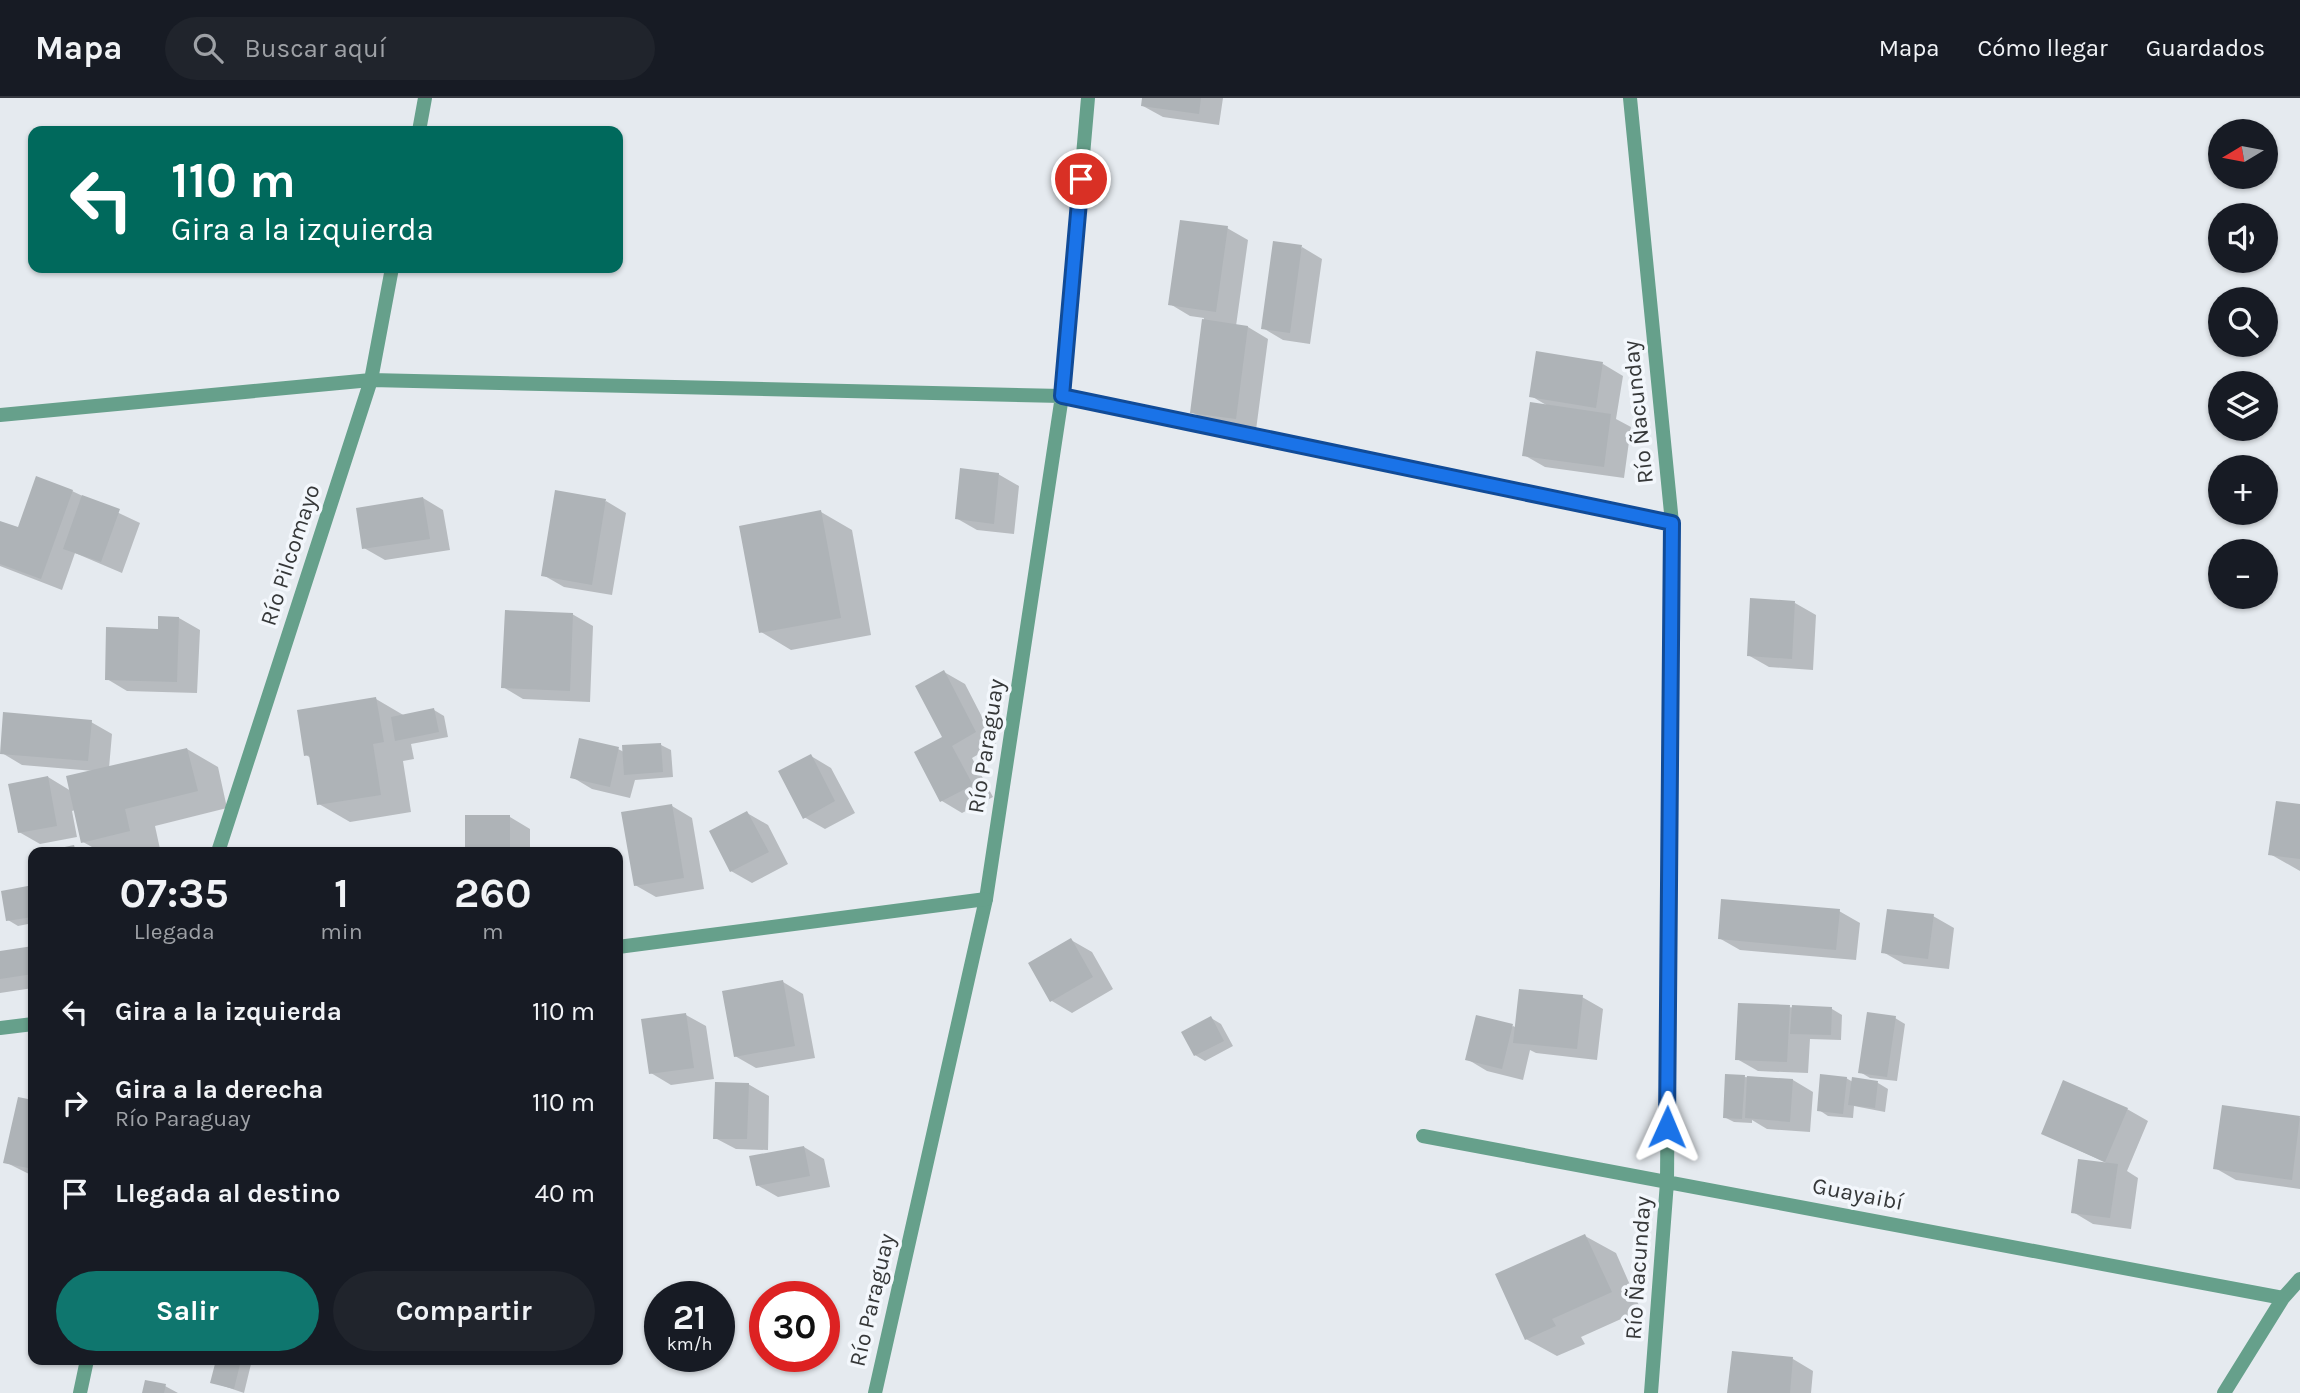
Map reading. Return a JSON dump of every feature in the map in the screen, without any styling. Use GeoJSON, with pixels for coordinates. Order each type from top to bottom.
{"type":"FeatureCollection","features":[{"type":"Feature","properties":{"kind":"street"},"geometry":{"type":"LineString","coordinates":[[420,126],[425,98]]}},
{"type":"Feature","properties":{"kind":"street","name":"Río Paraguay"},"geometry":{"type":"LineString","coordinates":[[875,1393],[986,898],[1062,396],[1088,98]]}},
{"type":"Feature","properties":{"kind":"street","name":"Río Ñacunday"},"geometry":{"type":"LineString","coordinates":[[1630,98],[1672,523],[1667,1181],[1651,1393]]}},
{"type":"Feature","properties":{"kind":"street","name":"Río Pilcomayo"},"geometry":{"type":"LineString","coordinates":[[220,847],[371,380],[391,273]]}},
{"type":"Feature","properties":{"kind":"street"},"geometry":{"type":"LineString","coordinates":[[0,415],[371,380],[1062,396],[1672,523]]}},
{"type":"Feature","properties":{"kind":"street"},"geometry":{"type":"LineString","coordinates":[[623,946],[986,898]]}},
{"type":"Feature","properties":{"kind":"street"},"geometry":{"type":"LineString","coordinates":[[0,1028],[28,1025]]}},
{"type":"Feature","properties":{"kind":"street","name":"Guayaibí"},"geometry":{"type":"LineString","coordinates":[[1423,1136],[2283,1298]]}},
{"type":"Feature","properties":{"kind":"street"},"geometry":{"type":"LineString","coordinates":[[2224,1393],[2283,1298],[2300,1279]]}},
{"type":"Feature","properties":{"kind":"street"},"geometry":{"type":"LineString","coordinates":[[80,1393],[86,1365]]}},
{"type":"Feature","properties":{"kind":"building"},"geometry":{"type":"Polygon","coordinates":[[[1142,98],[1201,98],[1199,114],[1141,106],[1142,98]]]}},
{"type":"Feature","properties":{"kind":"building"},"geometry":{"type":"Polygon","coordinates":[[[1180,220],[1228,226],[1216,312],[1168,305],[1180,220]]]}},
{"type":"Feature","properties":{"kind":"building"},"geometry":{"type":"Polygon","coordinates":[[[1273,241],[1302,245],[1290,333],[1261,329],[1273,241]]]}},
{"type":"Feature","properties":{"kind":"building"},"geometry":{"type":"Polygon","coordinates":[[[1202,319],[1248,326],[1236,419],[1190,413],[1202,319]]]}},
{"type":"Feature","properties":{"kind":"building"},"geometry":{"type":"Polygon","coordinates":[[[1536,351],[1603,362],[1596,408],[1529,397],[1536,351]]]}},
{"type":"Feature","properties":{"kind":"building"},"geometry":{"type":"Polygon","coordinates":[[[1530,402],[1611,414],[1604,467],[1522,456],[1530,402]]]}},
{"type":"Feature","properties":{"kind":"building"},"geometry":{"type":"Polygon","coordinates":[[[960,468],[999,473],[994,524],[955,519],[960,468]]]}},
{"type":"Feature","properties":{"kind":"building"},"geometry":{"type":"Polygon","coordinates":[[[36,476],[73,490],[41,579],[0,564],[0,521],[18,527],[36,476]]]}},
{"type":"Feature","properties":{"kind":"building"},"geometry":{"type":"Polygon","coordinates":[[[555,490],[606,499],[592,585],[541,576],[555,490]]]}},
{"type":"Feature","properties":{"kind":"building"},"geometry":{"type":"Polygon","coordinates":[[[82,495],[120,509],[101,562],[63,549],[82,495]]]}},
{"type":"Feature","properties":{"kind":"building"},"geometry":{"type":"Polygon","coordinates":[[[423,497],[430,539],[362,549],[356,508],[423,497]]]}},
{"type":"Feature","properties":{"kind":"building"},"geometry":{"type":"Polygon","coordinates":[[[821,510],[841,618],[759,633],[739,526],[821,510]]]}},
{"type":"Feature","properties":{"kind":"building"},"geometry":{"type":"Polygon","coordinates":[[[1750,598],[1795,601],[1792,659],[1747,656],[1750,598]]]}},
{"type":"Feature","properties":{"kind":"building"},"geometry":{"type":"Polygon","coordinates":[[[505,610],[573,613],[570,691],[501,688],[505,610]]]}},
{"type":"Feature","properties":{"kind":"building"},"geometry":{"type":"Polygon","coordinates":[[[158,616],[179,617],[177,682],[105,680],[106,627],[158,629],[158,616]]]}},
{"type":"Feature","properties":{"kind":"building"},"geometry":{"type":"Polygon","coordinates":[[[944,670],[976,732],[952,746],[973,785],[940,802],[914,752],[942,737],[915,686],[944,670]]]}},
{"type":"Feature","properties":{"kind":"building"},"geometry":{"type":"Polygon","coordinates":[[[376,697],[384,742],[373,744],[381,795],[317,805],[309,755],[304,756],[297,710],[376,697]]]}},
{"type":"Feature","properties":{"kind":"building"},"geometry":{"type":"Polygon","coordinates":[[[434,708],[439,732],[395,741],[391,717],[434,708]]]}},
{"type":"Feature","properties":{"kind":"building"},"geometry":{"type":"Polygon","coordinates":[[[3,712],[92,720],[88,761],[0,754],[3,712]]]}},
{"type":"Feature","properties":{"kind":"building"},"geometry":{"type":"Polygon","coordinates":[[[579,738],[619,747],[610,787],[570,778],[579,738]]]}},
{"type":"Feature","properties":{"kind":"building"},"geometry":{"type":"Polygon","coordinates":[[[661,743],[663,772],[624,775],[622,745],[661,743]]]}},
{"type":"Feature","properties":{"kind":"building"},"geometry":{"type":"Polygon","coordinates":[[[187,748],[198,791],[125,809],[130,831],[81,843],[66,776],[187,748]]]}},
{"type":"Feature","properties":{"kind":"building"},"geometry":{"type":"Polygon","coordinates":[[[811,754],[835,801],[803,819],[778,771],[811,754]]]}},
{"type":"Feature","properties":{"kind":"building"},"geometry":{"type":"Polygon","coordinates":[[[48,776],[57,826],[18,833],[8,784],[48,776]]]}},
{"type":"Feature","properties":{"kind":"building"},"geometry":{"type":"Polygon","coordinates":[[[2276,801],[2300,804],[2300,859],[2268,855],[2276,801]]]}},
{"type":"Feature","properties":{"kind":"building"},"geometry":{"type":"Polygon","coordinates":[[[672,804],[684,878],[634,886],[621,812],[672,804]]]}},
{"type":"Feature","properties":{"kind":"building"},"geometry":{"type":"Polygon","coordinates":[[[747,811],[769,852],[730,872],[709,831],[747,811]]]}},
{"type":"Feature","properties":{"kind":"building"},"geometry":{"type":"Polygon","coordinates":[[[465,815],[510,815],[510,847],[465,847],[465,815]]]}},
{"type":"Feature","properties":{"kind":"building"},"geometry":{"type":"Polygon","coordinates":[[[28,886],[28,918],[6,921],[1,891],[28,886]]]}},
{"type":"Feature","properties":{"kind":"building"},"geometry":{"type":"Polygon","coordinates":[[[1721,899],[1840,909],[1836,950],[1718,939],[1721,899]]]}},
{"type":"Feature","properties":{"kind":"building"},"geometry":{"type":"Polygon","coordinates":[[[1887,909],[1934,914],[1928,959],[1881,953],[1887,909]]]}},
{"type":"Feature","properties":{"kind":"building"},"geometry":{"type":"Polygon","coordinates":[[[1071,938],[1093,977],[1050,1002],[1028,963],[1071,938]]]}},
{"type":"Feature","properties":{"kind":"building"},"geometry":{"type":"Polygon","coordinates":[[[28,947],[28,975],[0,979],[0,951],[28,947]]]}},
{"type":"Feature","properties":{"kind":"building"},"geometry":{"type":"Polygon","coordinates":[[[783,980],[795,1046],[734,1057],[722,991],[783,980]]]}},
{"type":"Feature","properties":{"kind":"building"},"geometry":{"type":"Polygon","coordinates":[[[1519,989],[1583,995],[1577,1049],[1513,1043],[1519,989]]]}},
{"type":"Feature","properties":{"kind":"building"},"geometry":{"type":"Polygon","coordinates":[[[1738,1003],[1790,1005],[1787,1062],[1735,1060],[1738,1003]]]}},
{"type":"Feature","properties":{"kind":"building"},"geometry":{"type":"Polygon","coordinates":[[[1792,1005],[1832,1007],[1831,1035],[1790,1034],[1792,1005]]]}},
{"type":"Feature","properties":{"kind":"building"},"geometry":{"type":"Polygon","coordinates":[[[1867,1012],[1896,1016],[1887,1077],[1858,1073],[1867,1012]]]}},
{"type":"Feature","properties":{"kind":"building"},"geometry":{"type":"Polygon","coordinates":[[[686,1013],[694,1068],[649,1074],[641,1019],[686,1013]]]}},
{"type":"Feature","properties":{"kind":"building"},"geometry":{"type":"Polygon","coordinates":[[[1476,1015],[1513,1024],[1502,1069],[1465,1060],[1476,1015]]]}},
{"type":"Feature","properties":{"kind":"building"},"geometry":{"type":"Polygon","coordinates":[[[1211,1016],[1224,1041],[1194,1056],[1181,1032],[1211,1016]]]}},
{"type":"Feature","properties":{"kind":"building"},"geometry":{"type":"Polygon","coordinates":[[[1725,1074],[1745,1075],[1742,1119],[1723,1118],[1725,1074]]]}},
{"type":"Feature","properties":{"kind":"building"},"geometry":{"type":"Polygon","coordinates":[[[1820,1074],[1847,1077],[1843,1114],[1817,1111],[1820,1074]]]}},
{"type":"Feature","properties":{"kind":"building"},"geometry":{"type":"Polygon","coordinates":[[[1747,1076],[1793,1079],[1790,1122],[1745,1118],[1747,1076]]]}},
{"type":"Feature","properties":{"kind":"building"},"geometry":{"type":"Polygon","coordinates":[[[1852,1077],[1878,1081],[1875,1108],[1848,1105],[1852,1077]]]}},
{"type":"Feature","properties":{"kind":"building"},"geometry":{"type":"Polygon","coordinates":[[[2063,1080],[2128,1108],[2105,1162],[2041,1134],[2063,1080]]]}},
{"type":"Feature","properties":{"kind":"building"},"geometry":{"type":"Polygon","coordinates":[[[715,1082],[749,1083],[747,1139],[713,1139],[715,1082]]]}},
{"type":"Feature","properties":{"kind":"building"},"geometry":{"type":"Polygon","coordinates":[[[18,1097],[28,1099],[28,1168],[3,1163],[18,1097]]]}},
{"type":"Feature","properties":{"kind":"building"},"geometry":{"type":"Polygon","coordinates":[[[2222,1105],[2300,1116],[2292,1180],[2213,1169],[2222,1105]]]}},
{"type":"Feature","properties":{"kind":"building"},"geometry":{"type":"Polygon","coordinates":[[[804,1146],[810,1176],[756,1186],[749,1156],[804,1146]]]}},
{"type":"Feature","properties":{"kind":"building"},"geometry":{"type":"Polygon","coordinates":[[[2078,1159],[2118,1164],[2110,1218],[2071,1213],[2078,1159]]]}},
{"type":"Feature","properties":{"kind":"building"},"geometry":{"type":"Polygon","coordinates":[[[1585,1234],[1612,1292],[1552,1319],[1556,1326],[1525,1340],[1495,1274],[1585,1234]]]}},
{"type":"Feature","properties":{"kind":"building"},"geometry":{"type":"Polygon","coordinates":[[[1732,1351],[1793,1357],[1790,1393],[1727,1393],[1732,1351]]]}},
{"type":"Feature","properties":{"kind":"building"},"geometry":{"type":"Polygon","coordinates":[[[215,1365],[240,1365],[234,1389],[210,1383],[215,1365]]]}},
{"type":"Feature","properties":{"kind":"building"},"geometry":{"type":"Polygon","coordinates":[[[145,1380],[166,1384],[164,1393],[142,1393],[145,1380]]]}},
{"type":"Feature","properties":{"kind":"route"},"geometry":{"type":"LineString","coordinates":[[1081,179],[1062,396],[1672,523],[1667,1127]]}}]}
